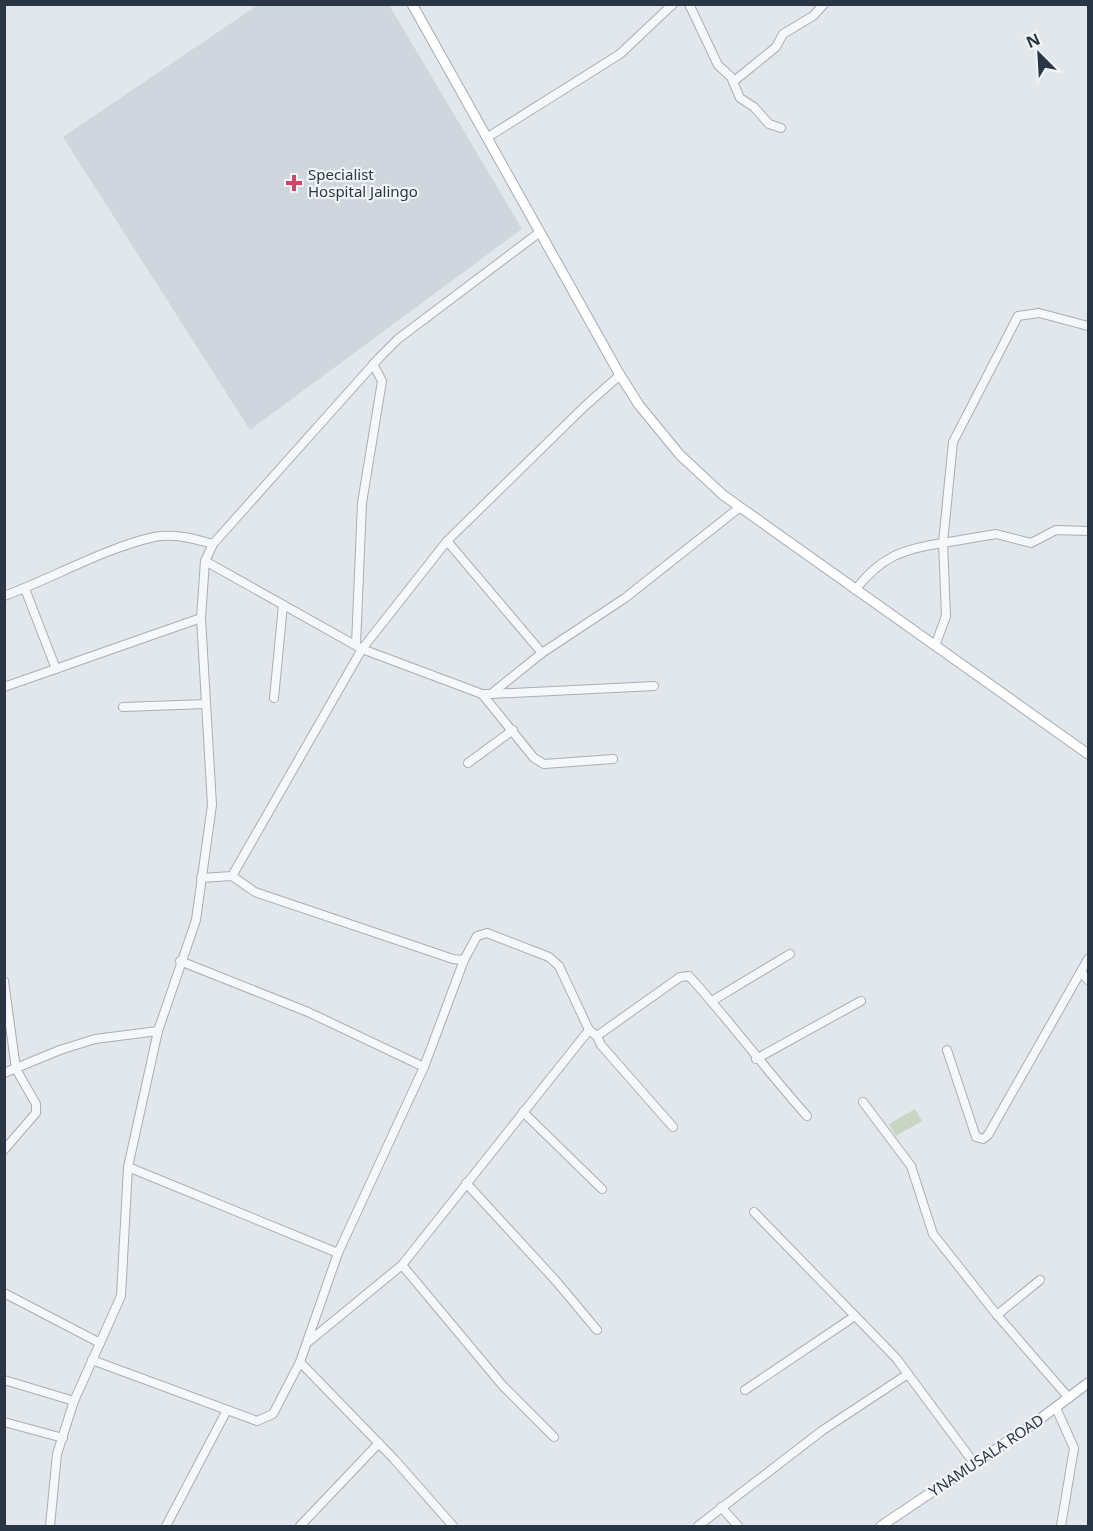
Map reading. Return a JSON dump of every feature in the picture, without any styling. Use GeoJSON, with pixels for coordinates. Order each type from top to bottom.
{"type":"FeatureCollection","features":[{"type":"Feature","properties":{"kind":"main road"},"geometry":{"type":"LineString","coordinates":[[412,4],[620,375],[639,405],[680,455],[740,507],[1089,754]]}},
{"type":"Feature","properties":{"kind":"main road","name":"YNAMUSALA ROAD"},"geometry":{"type":"LineString","coordinates":[[881,1527],[1089,1383]]}},
{"type":"Feature","properties":{"kind":"street"},"geometry":{"type":"LineString","coordinates":[[488,137],[620,54],[673,4]]}},
{"type":"Feature","properties":{"kind":"street"},"geometry":{"type":"LineString","coordinates":[[689,4],[718,65],[734,82],[740,98],[754,107],[770,124],[781,128]]}},
{"type":"Feature","properties":{"kind":"street"},"geometry":{"type":"LineString","coordinates":[[734,82],[770,54],[783,34],[813,16],[824,4]]}},
{"type":"Feature","properties":{"kind":"street"},"geometry":{"type":"LineString","coordinates":[[50,1527],[57,1454],[74,1401],[121,1296],[129,1167],[158,1031],[180,961],[196,920],[212,805],[201,618],[205,561],[213,544],[373,364],[398,339],[540,232]]}},
{"type":"Feature","properties":{"kind":"street"},"geometry":{"type":"LineString","coordinates":[[935,646],[946,616],[943,543],[953,442],[1018,316],[1039,313],[1089,326]]}},
{"type":"Feature","properties":{"kind":"street"},"geometry":{"type":"LineString","coordinates":[[359,647],[362,503],[382,381],[373,364]]}},
{"type":"Feature","properties":{"kind":"street"},"geometry":{"type":"LineString","coordinates":[[232,876],[359,647],[447,541],[585,406],[620,375]]}},
{"type":"Feature","properties":{"kind":"street"},"geometry":{"type":"LineString","coordinates":[[486,694],[625,598],[740,507]]}},
{"type":"Feature","properties":{"kind":"street"},"geometry":{"type":"LineString","coordinates":[[855,590],[871,570],[897,553],[996,534],[1031,543],[1056,530],[1089,531]]}},
{"type":"Feature","properties":{"kind":"street"},"geometry":{"type":"LineString","coordinates":[[4,596],[124,547],[156,537],[185,537],[213,544]]}},
{"type":"Feature","properties":{"kind":"street"},"geometry":{"type":"LineString","coordinates":[[447,541],[542,654]]}},
{"type":"Feature","properties":{"kind":"street"},"geometry":{"type":"LineString","coordinates":[[205,561],[359,647],[486,694],[654,686]]}},
{"type":"Feature","properties":{"kind":"street"},"geometry":{"type":"LineString","coordinates":[[25,589],[56,669]]}},
{"type":"Feature","properties":{"kind":"street"},"geometry":{"type":"LineString","coordinates":[[274,698],[283,605]]}},
{"type":"Feature","properties":{"kind":"street"},"geometry":{"type":"LineString","coordinates":[[4,687],[201,618]]}},
{"type":"Feature","properties":{"kind":"street"},"geometry":{"type":"LineString","coordinates":[[486,694],[534,758],[544,764],[613,759]]}},
{"type":"Feature","properties":{"kind":"street"},"geometry":{"type":"LineString","coordinates":[[123,707],[206,704]]}},
{"type":"Feature","properties":{"kind":"street"},"geometry":{"type":"LineString","coordinates":[[468,763],[513,730]]}},
{"type":"Feature","properties":{"kind":"street"},"geometry":{"type":"LineString","coordinates":[[201,878],[232,876],[255,892],[453,959],[464,960]]}},
{"type":"Feature","properties":{"kind":"street"},"geometry":{"type":"LineString","coordinates":[[92,1360],[257,1421],[270,1417],[276,1410],[300,1362],[338,1253],[424,1067],[464,960],[477,936],[487,933],[549,957],[559,966],[589,1030],[597,1036],[601,1045],[673,1127]]}},
{"type":"Feature","properties":{"kind":"street"},"geometry":{"type":"LineString","coordinates":[[712,1001],[790,954]]}},
{"type":"Feature","properties":{"kind":"street"},"geometry":{"type":"LineString","coordinates":[[947,1050],[976,1137],[982,1139],[988,1136],[1089,959]]}},
{"type":"Feature","properties":{"kind":"street"},"geometry":{"type":"LineString","coordinates":[[180,961],[308,1012],[424,1067]]}},
{"type":"Feature","properties":{"kind":"street"},"geometry":{"type":"LineString","coordinates":[[1081,972],[1089,980]]}},
{"type":"Feature","properties":{"kind":"street"},"geometry":{"type":"LineString","coordinates":[[597,1036],[680,977],[689,976],[712,1001],[756,1059],[807,1116]]}},
{"type":"Feature","properties":{"kind":"street"},"geometry":{"type":"LineString","coordinates":[[4,981],[16,1069],[36,1104],[36,1113],[4,1150]]}},
{"type":"Feature","properties":{"kind":"street"},"geometry":{"type":"LineString","coordinates":[[756,1059],[861,1001]]}},
{"type":"Feature","properties":{"kind":"street"},"geometry":{"type":"LineString","coordinates":[[307,1343],[402,1265],[589,1030]]}},
{"type":"Feature","properties":{"kind":"street"},"geometry":{"type":"LineString","coordinates":[[4,1073],[60,1050],[95,1039],[158,1031]]}},
{"type":"Feature","properties":{"kind":"street"},"geometry":{"type":"LineString","coordinates":[[863,1102],[911,1166],[933,1234],[1069,1398]]}},
{"type":"Feature","properties":{"kind":"street"},"geometry":{"type":"LineString","coordinates":[[523,1112],[602,1189]]}},
{"type":"Feature","properties":{"kind":"street"},"geometry":{"type":"LineString","coordinates":[[129,1167],[338,1253]]}},
{"type":"Feature","properties":{"kind":"street"},"geometry":{"type":"LineString","coordinates":[[466,1183],[556,1281],[597,1330]]}},
{"type":"Feature","properties":{"kind":"street"},"geometry":{"type":"LineString","coordinates":[[754,1212],[908,1374],[974,1463]]}},
{"type":"Feature","properties":{"kind":"street"},"geometry":{"type":"LineString","coordinates":[[402,1265],[502,1386],[554,1437]]}},
{"type":"Feature","properties":{"kind":"street"},"geometry":{"type":"LineString","coordinates":[[998,1315],[1040,1280]]}},
{"type":"Feature","properties":{"kind":"street"},"geometry":{"type":"LineString","coordinates":[[4,1293],[100,1343]]}},
{"type":"Feature","properties":{"kind":"street"},"geometry":{"type":"LineString","coordinates":[[745,1390],[855,1316]]}},
{"type":"Feature","properties":{"kind":"street"},"geometry":{"type":"LineString","coordinates":[[300,1362],[379,1443],[453,1527]]}},
{"type":"Feature","properties":{"kind":"street"},"geometry":{"type":"LineString","coordinates":[[698,1527],[823,1430],[908,1374]]}},
{"type":"Feature","properties":{"kind":"street"},"geometry":{"type":"LineString","coordinates":[[4,1380],[74,1401]]}},
{"type":"Feature","properties":{"kind":"street"},"geometry":{"type":"LineString","coordinates":[[1056,1408],[1074,1448],[1061,1527]]}},
{"type":"Feature","properties":{"kind":"street"},"geometry":{"type":"LineString","coordinates":[[166,1527],[227,1410]]}},
{"type":"Feature","properties":{"kind":"street"},"geometry":{"type":"LineString","coordinates":[[4,1422],[63,1438]]}},
{"type":"Feature","properties":{"kind":"street"},"geometry":{"type":"LineString","coordinates":[[300,1527],[379,1443]]}},
{"type":"Feature","properties":{"kind":"street"},"geometry":{"type":"LineString","coordinates":[[721,1507],[738,1527]]}},
{"type":"Feature","properties":{"kind":"shaded area","name":"Specialist Hospital Jalingo"},"geometry":{"type":"Polygon","coordinates":[[[258,5],[389,5],[522,229],[250,430],[63,137],[258,5]]]}},
{"type":"Feature","properties":{"kind":"green space"},"geometry":{"type":"Polygon","coordinates":[[[915,1109],[922,1121],[896,1136],[889,1124],[915,1109]]]}},
{"type":"Feature","properties":{"kind":"place","name":"Specialist Hospital Jalingo"},"geometry":{"type":"Point","coordinates":[294,183]}}]}
